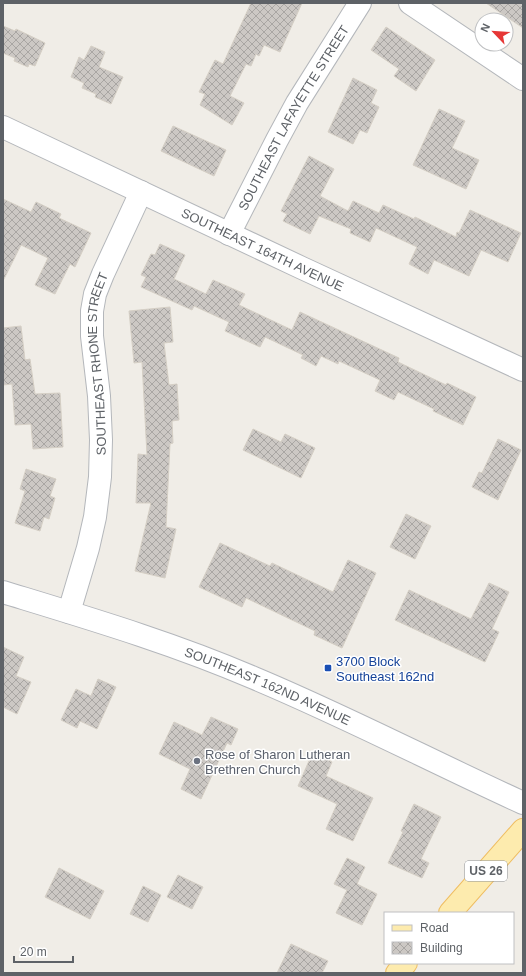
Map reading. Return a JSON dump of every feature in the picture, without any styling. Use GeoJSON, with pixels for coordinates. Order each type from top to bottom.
{"type":"FeatureCollection","features":[{"type":"Feature","properties":{"kind":"main road","name":"US 26"},"geometry":{"type":"LineString","coordinates":[[451,912],[523,830]]}},
{"type":"Feature","properties":{"kind":"main road"},"geometry":{"type":"LineString","coordinates":[[397,973],[405,964]]}},
{"type":"Feature","properties":{"kind":"street","name":"SOUTHEAST LAFAYETTE STREET"},"geometry":{"type":"LineString","coordinates":[[229,234],[297,103],[360,3]]}},
{"type":"Feature","properties":{"kind":"street"},"geometry":{"type":"LineString","coordinates":[[410,3],[523,79]]}},
{"type":"Feature","properties":{"kind":"street","name":"SOUTHEAST 164TH AVENUE"},"geometry":{"type":"LineString","coordinates":[[3,127],[229,234],[523,370]]}},
{"type":"Feature","properties":{"kind":"street","name":"SOUTHEAST RHONE STREET"},"geometry":{"type":"LineString","coordinates":[[69,612],[88,548],[95,517],[100,477],[101,440],[99,396],[92,336],[92,311],[95,294],[103,274],[141,192]]}},
{"type":"Feature","properties":{"kind":"street","name":"SOUTHEAST 162ND AVENUE"},"geometry":{"type":"LineString","coordinates":[[3,592],[172,646],[260,680],[523,803]]}},
{"type":"Feature","properties":{"kind":"building"},"geometry":{"type":"Polygon","coordinates":[[[251,3],[302,3],[280,52],[264,45],[259,56],[256,54],[251,66],[246,64],[230,96],[244,103],[232,125],[200,105],[205,94],[199,92],[215,60],[223,64],[251,3]]]}},
{"type":"Feature","properties":{"kind":"building"},"geometry":{"type":"Polygon","coordinates":[[[486,3],[523,3],[523,28],[514,22],[514,12],[499,12],[486,3]]]}},
{"type":"Feature","properties":{"kind":"building"},"geometry":{"type":"Polygon","coordinates":[[[3,26],[15,31],[16,29],[45,43],[35,66],[29,64],[28,67],[14,61],[15,58],[3,53],[3,26]]]}},
{"type":"Feature","properties":{"kind":"building"},"geometry":{"type":"Polygon","coordinates":[[[386,27],[435,60],[416,91],[394,76],[399,69],[371,50],[386,27]]]}},
{"type":"Feature","properties":{"kind":"building"},"geometry":{"type":"Polygon","coordinates":[[[91,46],[105,52],[99,67],[123,77],[111,104],[95,97],[96,94],[82,88],[84,83],[71,77],[79,57],[84,60],[91,46]]]}},
{"type":"Feature","properties":{"kind":"building"},"geometry":{"type":"Polygon","coordinates":[[[353,78],[377,90],[371,103],[379,107],[367,133],[360,130],[353,144],[328,132],[353,78]]]}},
{"type":"Feature","properties":{"kind":"building"},"geometry":{"type":"Polygon","coordinates":[[[439,109],[465,121],[452,148],[479,160],[466,189],[413,165],[439,109]]]}},
{"type":"Feature","properties":{"kind":"building"},"geometry":{"type":"Polygon","coordinates":[[[173,126],[226,150],[214,176],[161,151],[173,126]]]}},
{"type":"Feature","properties":{"kind":"building"},"geometry":{"type":"Polygon","coordinates":[[[309,156],[334,169],[320,196],[348,211],[353,201],[379,213],[383,205],[414,219],[415,217],[456,237],[457,232],[459,233],[470,210],[521,233],[508,262],[481,250],[469,276],[434,260],[428,274],[409,264],[417,247],[376,228],[370,242],[350,233],[351,229],[319,216],[310,234],[283,221],[287,214],[281,211],[309,156]]]}},
{"type":"Feature","properties":{"kind":"building"},"geometry":{"type":"Polygon","coordinates":[[[3,199],[31,212],[36,202],[61,214],[59,218],[91,233],[75,267],[70,264],[55,294],[35,285],[48,258],[21,245],[3,281],[3,199]]]}},
{"type":"Feature","properties":{"kind":"building"},"geometry":{"type":"Polygon","coordinates":[[[160,244],[185,255],[174,279],[206,294],[213,280],[245,294],[239,305],[292,330],[300,312],[399,358],[398,362],[446,385],[447,383],[476,397],[463,425],[398,392],[394,400],[375,391],[380,380],[339,361],[338,364],[321,356],[316,366],[301,358],[303,355],[265,337],[260,347],[225,331],[229,322],[194,306],[192,310],[141,287],[146,277],[141,275],[151,254],[155,255],[160,244]]]}},
{"type":"Feature","properties":{"kind":"building"},"geometry":{"type":"Polygon","coordinates":[[[170,307],[173,342],[164,343],[169,385],[177,384],[179,420],[172,421],[173,443],[170,444],[166,527],[176,529],[165,578],[135,571],[151,503],[136,503],[138,454],[147,455],[142,362],[134,363],[129,311],[170,307]]]}},
{"type":"Feature","properties":{"kind":"building"},"geometry":{"type":"Polygon","coordinates":[[[21,326],[25,360],[30,359],[35,394],[60,393],[63,447],[33,449],[31,424],[15,425],[12,384],[3,385],[3,328],[21,326]]]}},
{"type":"Feature","properties":{"kind":"building"},"geometry":{"type":"Polygon","coordinates":[[[253,429],[281,442],[285,434],[315,448],[301,478],[243,450],[253,429]]]}},
{"type":"Feature","properties":{"kind":"building"},"geometry":{"type":"Polygon","coordinates":[[[498,439],[521,450],[498,500],[472,487],[479,472],[482,473],[498,439]]]}},
{"type":"Feature","properties":{"kind":"building"},"geometry":{"type":"Polygon","coordinates":[[[26,469],[56,479],[50,496],[55,498],[49,519],[44,517],[40,531],[15,523],[25,491],[20,489],[26,469]]]}},
{"type":"Feature","properties":{"kind":"building"},"geometry":{"type":"Polygon","coordinates":[[[406,514],[431,526],[415,559],[390,547],[406,514]]]}},
{"type":"Feature","properties":{"kind":"building"},"geometry":{"type":"Polygon","coordinates":[[[220,543],[270,566],[272,563],[333,592],[348,560],[376,573],[342,648],[314,635],[315,631],[246,598],[242,607],[199,587],[220,543]]]}},
{"type":"Feature","properties":{"kind":"building"},"geometry":{"type":"Polygon","coordinates":[[[489,583],[509,592],[492,629],[499,632],[485,662],[395,620],[409,590],[471,619],[489,583]]]}},
{"type":"Feature","properties":{"kind":"building"},"geometry":{"type":"Polygon","coordinates":[[[3,647],[24,657],[16,676],[31,682],[17,714],[3,707],[3,647]]]}},
{"type":"Feature","properties":{"kind":"building"},"geometry":{"type":"Polygon","coordinates":[[[98,679],[116,687],[97,729],[80,721],[77,728],[61,720],[76,689],[91,696],[98,679]]]}},
{"type":"Feature","properties":{"kind":"building","name":"Rose of Sharon Lutheran Brethren Church"},"geometry":{"type":"Polygon","coordinates":[[[211,717],[238,729],[231,745],[227,743],[201,799],[181,789],[190,769],[159,754],[174,722],[202,735],[211,717]]]}},
{"type":"Feature","properties":{"kind":"building"},"geometry":{"type":"Polygon","coordinates":[[[312,754],[318,755],[332,762],[326,776],[373,798],[353,841],[326,829],[337,804],[298,786],[312,754]]]}},
{"type":"Feature","properties":{"kind":"building"},"geometry":{"type":"Polygon","coordinates":[[[414,804],[441,817],[421,859],[429,863],[422,878],[388,863],[403,832],[401,831],[414,804]]]}},
{"type":"Feature","properties":{"kind":"building"},"geometry":{"type":"Polygon","coordinates":[[[347,858],[365,867],[357,884],[377,894],[362,925],[336,913],[347,890],[334,884],[347,858]]]}},
{"type":"Feature","properties":{"kind":"building"},"geometry":{"type":"Polygon","coordinates":[[[59,868],[104,891],[90,919],[45,897],[59,868]]]}},
{"type":"Feature","properties":{"kind":"building"},"geometry":{"type":"Polygon","coordinates":[[[178,875],[203,887],[192,909],[167,897],[178,875]]]}},
{"type":"Feature","properties":{"kind":"building"},"geometry":{"type":"Polygon","coordinates":[[[143,886],[161,895],[148,922],[130,914],[143,886]]]}},
{"type":"Feature","properties":{"kind":"building"},"geometry":{"type":"Polygon","coordinates":[[[291,944],[328,961],[322,973],[277,973],[291,944]]]}},
{"type":"Feature","properties":{"kind":"place","name":"3700 Block Southeast 162nd"},"geometry":{"type":"Point","coordinates":[328,668]}},
{"type":"Feature","properties":{"kind":"place","name":"Rose of Sharon Lutheran Brethren Church"},"geometry":{"type":"Point","coordinates":[197,761]}}]}
